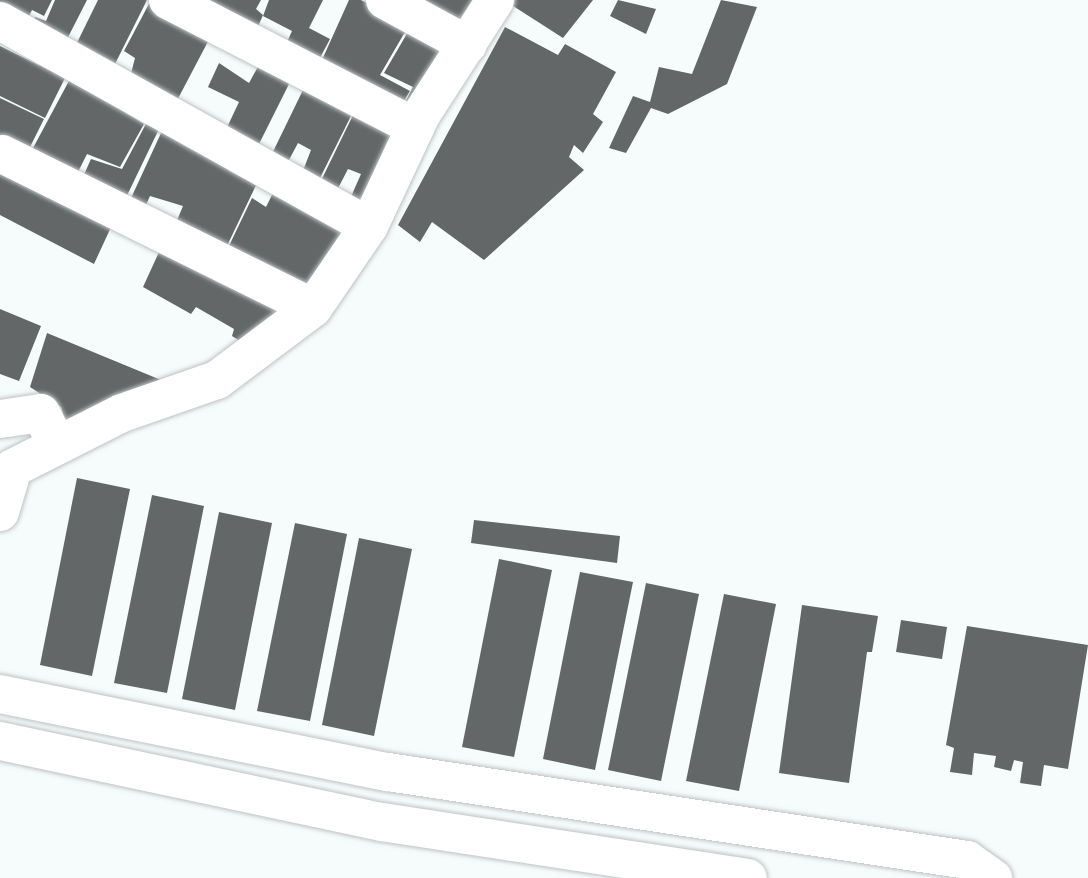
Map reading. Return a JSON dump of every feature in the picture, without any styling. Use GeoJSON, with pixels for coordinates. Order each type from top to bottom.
{"type":"FeatureCollection","features":[{"type":"Feature","properties":{"kind":"street"},"geometry":{"type":"LineString","coordinates":[[168,0],[415,127]]}},
{"type":"Feature","properties":{"kind":"street"},"geometry":{"type":"LineString","coordinates":[[385,0],[468,45]]}},
{"type":"Feature","properties":{"kind":"street"},"geometry":{"type":"LineString","coordinates":[[0,512],[7,470],[122,414],[217,380],[313,309],[369,226],[415,127],[495,0]]}},
{"type":"Feature","properties":{"kind":"street"},"geometry":{"type":"LineString","coordinates":[[0,21],[369,226]]}},
{"type":"Feature","properties":{"kind":"street"},"geometry":{"type":"LineString","coordinates":[[2,154],[313,309]]}},
{"type":"Feature","properties":{"kind":"street"},"geometry":{"type":"LineString","coordinates":[[0,419],[41,413],[57,445]]}},
{"type":"Feature","properties":{"kind":"street"},"geometry":{"type":"LineString","coordinates":[[0,694],[388,772],[967,860],[993,878]]}},
{"type":"Feature","properties":{"kind":"street"},"geometry":{"type":"LineString","coordinates":[[0,741],[382,822],[748,878]]}},
{"type":"Feature","properties":{"kind":"building"},"geometry":{"type":"Polygon","coordinates":[[[0,0],[52,0],[44,16],[32,10],[23,27],[0,15],[0,0]]]}},
{"type":"Feature","properties":{"kind":"building"},"geometry":{"type":"Polygon","coordinates":[[[55,0],[87,0],[62,49],[30,33],[35,17],[46,21],[55,0]]]}},
{"type":"Feature","properties":{"kind":"building"},"geometry":{"type":"Polygon","coordinates":[[[98,0],[147,0],[109,76],[71,55],[98,0]]]}},
{"type":"Feature","properties":{"kind":"building"},"geometry":{"type":"Polygon","coordinates":[[[151,0],[213,32],[172,110],[128,85],[135,58],[124,51],[151,0]]]}},
{"type":"Feature","properties":{"kind":"building"},"geometry":{"type":"Polygon","coordinates":[[[194,0],[261,0],[256,9],[263,15],[253,38],[194,0]]]}},
{"type":"Feature","properties":{"kind":"building"},"geometry":{"type":"Polygon","coordinates":[[[269,0],[323,0],[309,28],[330,39],[313,71],[282,53],[292,31],[263,16],[269,0]]]}},
{"type":"Feature","properties":{"kind":"building"},"geometry":{"type":"Polygon","coordinates":[[[349,0],[361,0],[409,25],[380,75],[410,91],[396,114],[317,71],[349,0]]]}},
{"type":"Feature","properties":{"kind":"building"},"geometry":{"type":"Polygon","coordinates":[[[397,0],[485,0],[465,37],[397,0]]]}},
{"type":"Feature","properties":{"kind":"building"},"geometry":{"type":"Polygon","coordinates":[[[512,0],[593,0],[563,38],[510,4],[512,0]]]}},
{"type":"Feature","properties":{"kind":"building"},"geometry":{"type":"Polygon","coordinates":[[[618,0],[656,9],[646,34],[610,16],[618,0]]]}},
{"type":"Feature","properties":{"kind":"building"},"geometry":{"type":"Polygon","coordinates":[[[721,0],[757,7],[727,84],[668,114],[651,108],[626,153],[609,148],[633,96],[650,102],[659,67],[692,74],[721,0]]]}},
{"type":"Feature","properties":{"kind":"building"},"geometry":{"type":"Polygon","coordinates":[[[412,25],[456,47],[399,114],[413,87],[384,73],[412,25]]]}},
{"type":"Feature","properties":{"kind":"building"},"geometry":{"type":"Polygon","coordinates":[[[505,27],[558,55],[565,44],[616,72],[593,114],[603,122],[583,153],[574,145],[569,157],[584,170],[484,260],[432,222],[420,242],[398,225],[505,27]]]}},
{"type":"Feature","properties":{"kind":"building"},"geometry":{"type":"Polygon","coordinates":[[[0,46],[65,78],[45,118],[0,96],[0,46]]]}},
{"type":"Feature","properties":{"kind":"building"},"geometry":{"type":"Polygon","coordinates":[[[219,63],[249,83],[260,63],[291,80],[254,154],[222,138],[239,102],[208,87],[219,63]]]}},
{"type":"Feature","properties":{"kind":"building"},"geometry":{"type":"Polygon","coordinates":[[[70,79],[144,124],[120,167],[87,154],[68,192],[118,212],[94,264],[0,215],[0,153],[25,163],[70,79]]]}},
{"type":"Feature","properties":{"kind":"building"},"geometry":{"type":"Polygon","coordinates":[[[303,90],[351,116],[315,188],[299,181],[311,150],[298,143],[282,173],[267,164],[303,90]]]}},
{"type":"Feature","properties":{"kind":"building"},"geometry":{"type":"Polygon","coordinates":[[[0,98],[44,119],[27,153],[0,140],[0,98]]]}},
{"type":"Feature","properties":{"kind":"building"},"geometry":{"type":"Polygon","coordinates":[[[356,109],[406,137],[368,219],[346,208],[361,174],[348,169],[332,200],[316,191],[356,109]]]}},
{"type":"Feature","properties":{"kind":"building"},"geometry":{"type":"Polygon","coordinates":[[[147,122],[159,129],[121,208],[78,188],[91,159],[122,169],[147,122]]]}},
{"type":"Feature","properties":{"kind":"building"},"geometry":{"type":"Polygon","coordinates":[[[162,131],[260,177],[226,248],[173,230],[183,206],[150,196],[141,216],[126,209],[162,131]]]}},
{"type":"Feature","properties":{"kind":"building"},"geometry":{"type":"Polygon","coordinates":[[[276,187],[354,233],[320,288],[204,253],[227,250],[252,198],[266,207],[276,187]]]}},
{"type":"Feature","properties":{"kind":"building"},"geometry":{"type":"Polygon","coordinates":[[[165,239],[295,305],[253,349],[232,336],[234,329],[196,307],[191,314],[143,287],[165,239]]]}},
{"type":"Feature","properties":{"kind":"building"},"geometry":{"type":"Polygon","coordinates":[[[0,309],[41,326],[19,381],[0,374],[0,309]]]}},
{"type":"Feature","properties":{"kind":"building"},"geometry":{"type":"Polygon","coordinates":[[[47,333],[161,380],[68,431],[61,407],[30,387],[47,333]]]}},
{"type":"Feature","properties":{"kind":"building"},"geometry":{"type":"Polygon","coordinates":[[[77,478],[130,489],[92,676],[40,665],[77,478]]]}},
{"type":"Feature","properties":{"kind":"building"},"geometry":{"type":"Polygon","coordinates":[[[152,495],[204,506],[167,693],[114,683],[152,495]]]}},
{"type":"Feature","properties":{"kind":"building"},"geometry":{"type":"Polygon","coordinates":[[[219,512],[272,523],[235,710],[182,699],[219,512]]]}},
{"type":"Feature","properties":{"kind":"building"},"geometry":{"type":"Polygon","coordinates":[[[474,520],[620,536],[617,563],[471,543],[474,520]]]}},
{"type":"Feature","properties":{"kind":"building"},"geometry":{"type":"Polygon","coordinates":[[[295,523],[347,534],[310,721],[257,711],[295,523]]]}},
{"type":"Feature","properties":{"kind":"building"},"geometry":{"type":"Polygon","coordinates":[[[359,538],[412,549],[374,736],[322,725],[359,538]]]}},
{"type":"Feature","properties":{"kind":"building"},"geometry":{"type":"Polygon","coordinates":[[[499,559],[552,570],[514,757],[462,747],[499,559]]]}},
{"type":"Feature","properties":{"kind":"building"},"geometry":{"type":"Polygon","coordinates":[[[580,572],[633,582],[595,770],[543,759],[580,572]]]}},
{"type":"Feature","properties":{"kind":"building"},"geometry":{"type":"Polygon","coordinates":[[[646,583],[699,594],[661,781],[608,770],[646,583]]]}},
{"type":"Feature","properties":{"kind":"building"},"geometry":{"type":"Polygon","coordinates":[[[724,594],[776,604],[739,791],[686,781],[724,594]]]}},
{"type":"Feature","properties":{"kind":"building"},"geometry":{"type":"Polygon","coordinates":[[[802,605],[878,616],[872,652],[867,652],[849,783],[779,773],[802,605]]]}},
{"type":"Feature","properties":{"kind":"building"},"geometry":{"type":"Polygon","coordinates":[[[901,620],[947,627],[942,659],[896,652],[901,620]]]}},
{"type":"Feature","properties":{"kind":"building"},"geometry":{"type":"Polygon","coordinates":[[[967,626],[1088,645],[1068,769],[1044,765],[1041,786],[1020,783],[1023,762],[1014,760],[1011,771],[994,767],[996,756],[974,753],[972,775],[950,772],[954,748],[946,745],[967,626]]]}}]}
